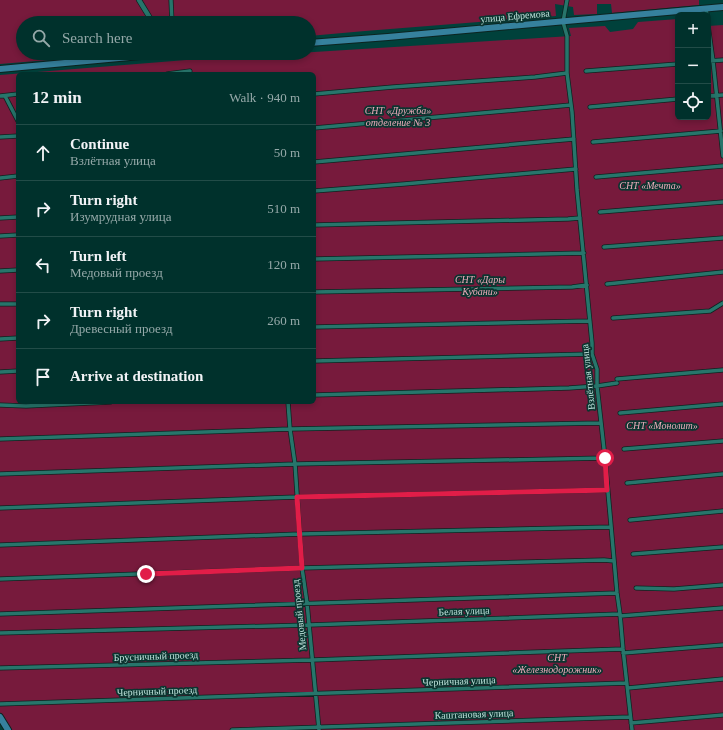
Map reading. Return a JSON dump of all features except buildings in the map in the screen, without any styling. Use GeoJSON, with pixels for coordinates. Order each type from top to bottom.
{"type":"FeatureCollection","features":[{"type":"Feature","properties":{"kind":"main road","name":"улица Ефремова"},"geometry":{"type":"LineString","coordinates":[[706,12],[723,7]]}},
{"type":"Feature","properties":{"kind":"main road","name":"улица Ефремова"},"geometry":{"type":"LineString","coordinates":[[316,42],[675,14]]}},
{"type":"Feature","properties":{"kind":"main road"},"geometry":{"type":"LineString","coordinates":[[0,70],[97,60]]}},
{"type":"Feature","properties":{"kind":"main road"},"geometry":{"type":"LineString","coordinates":[[0,717],[8,730]]}},
{"type":"Feature","properties":{"kind":"street"},"geometry":{"type":"LineString","coordinates":[[139,0],[149,16]]}},
{"type":"Feature","properties":{"kind":"street"},"geometry":{"type":"LineString","coordinates":[[171,0],[172,16]]}},
{"type":"Feature","properties":{"kind":"street","name":"Взлётная улица"},"geometry":{"type":"LineString","coordinates":[[567,0],[564,22],[567,36],[567,73],[592,354],[597,369],[597,386],[607,490],[632,730]]}},
{"type":"Feature","properties":{"kind":"street"},"geometry":{"type":"LineString","coordinates":[[711,47],[722,131],[723,156]]}},
{"type":"Feature","properties":{"kind":"street"},"geometry":{"type":"LineString","coordinates":[[713,61],[723,60]]}},
{"type":"Feature","properties":{"kind":"street"},"geometry":{"type":"LineString","coordinates":[[586,71],[675,64]]}},
{"type":"Feature","properties":{"kind":"street"},"geometry":{"type":"LineString","coordinates":[[182,72],[190,71]]}},
{"type":"Feature","properties":{"kind":"street"},"geometry":{"type":"LineString","coordinates":[[316,94],[535,77],[567,73]]}},
{"type":"Feature","properties":{"kind":"street"},"geometry":{"type":"LineString","coordinates":[[0,96],[16,94]]}},
{"type":"Feature","properties":{"kind":"street"},"geometry":{"type":"LineString","coordinates":[[711,96],[723,95]]}},
{"type":"Feature","properties":{"kind":"street"},"geometry":{"type":"LineString","coordinates":[[5,96],[16,117]]}},
{"type":"Feature","properties":{"kind":"street"},"geometry":{"type":"LineString","coordinates":[[590,107],[675,99]]}},
{"type":"Feature","properties":{"kind":"street"},"geometry":{"type":"LineString","coordinates":[[316,128],[571,105]]}},
{"type":"Feature","properties":{"kind":"street"},"geometry":{"type":"LineString","coordinates":[[593,142],[722,131]]}},
{"type":"Feature","properties":{"kind":"street"},"geometry":{"type":"LineString","coordinates":[[0,138],[16,136]]}},
{"type":"Feature","properties":{"kind":"street"},"geometry":{"type":"LineString","coordinates":[[316,162],[574,139]]}},
{"type":"Feature","properties":{"kind":"street"},"geometry":{"type":"LineString","coordinates":[[596,177],[723,166]]}},
{"type":"Feature","properties":{"kind":"street"},"geometry":{"type":"LineString","coordinates":[[316,191],[576,169]]}},
{"type":"Feature","properties":{"kind":"street"},"geometry":{"type":"LineString","coordinates":[[0,178],[16,176]]}},
{"type":"Feature","properties":{"kind":"street"},"geometry":{"type":"LineString","coordinates":[[600,212],[723,202]]}},
{"type":"Feature","properties":{"kind":"street"},"geometry":{"type":"LineString","coordinates":[[0,218],[16,217]]}},
{"type":"Feature","properties":{"kind":"street"},"geometry":{"type":"LineString","coordinates":[[316,225],[580,218]]}},
{"type":"Feature","properties":{"kind":"street"},"geometry":{"type":"LineString","coordinates":[[0,236],[16,235]]}},
{"type":"Feature","properties":{"kind":"street"},"geometry":{"type":"LineString","coordinates":[[604,247],[723,238]]}},
{"type":"Feature","properties":{"kind":"street"},"geometry":{"type":"LineString","coordinates":[[316,259],[584,253]]}},
{"type":"Feature","properties":{"kind":"street"},"geometry":{"type":"LineString","coordinates":[[0,270],[16,270]]}},
{"type":"Feature","properties":{"kind":"street"},"geometry":{"type":"LineString","coordinates":[[607,284],[723,272]]}},
{"type":"Feature","properties":{"kind":"street"},"geometry":{"type":"LineString","coordinates":[[316,292],[572,287],[587,285]]}},
{"type":"Feature","properties":{"kind":"street"},"geometry":{"type":"LineString","coordinates":[[613,318],[710,311],[723,303]]}},
{"type":"Feature","properties":{"kind":"street"},"geometry":{"type":"LineString","coordinates":[[0,304],[16,304]]}},
{"type":"Feature","properties":{"kind":"street"},"geometry":{"type":"LineString","coordinates":[[316,327],[590,321]]}},
{"type":"Feature","properties":{"kind":"street"},"geometry":{"type":"LineString","coordinates":[[0,339],[16,338]]}},
{"type":"Feature","properties":{"kind":"street"},"geometry":{"type":"LineString","coordinates":[[316,361],[592,354]]}},
{"type":"Feature","properties":{"kind":"street"},"geometry":{"type":"LineString","coordinates":[[316,395],[569,388],[597,386],[617,381],[723,370]]}},
{"type":"Feature","properties":{"kind":"street"},"geometry":{"type":"LineString","coordinates":[[0,372],[16,371]]}},
{"type":"Feature","properties":{"kind":"street"},"geometry":{"type":"LineString","coordinates":[[0,406],[68,404]]}},
{"type":"Feature","properties":{"kind":"street","name":"Медовый проезд"},"geometry":{"type":"LineString","coordinates":[[288,404],[295,464],[302,568],[307,603],[319,729]]}},
{"type":"Feature","properties":{"kind":"street"},"geometry":{"type":"LineString","coordinates":[[620,413],[723,404]]}},
{"type":"Feature","properties":{"kind":"street"},"geometry":{"type":"LineString","coordinates":[[0,439],[290,429],[601,424]]}},
{"type":"Feature","properties":{"kind":"street"},"geometry":{"type":"LineString","coordinates":[[624,449],[723,441]]}},
{"type":"Feature","properties":{"kind":"street"},"geometry":{"type":"LineString","coordinates":[[0,474],[295,464],[605,458]]}},
{"type":"Feature","properties":{"kind":"street"},"geometry":{"type":"LineString","coordinates":[[627,483],[723,474]]}},
{"type":"Feature","properties":{"kind":"street"},"geometry":{"type":"LineString","coordinates":[[0,508],[297,497],[607,490]]}},
{"type":"Feature","properties":{"kind":"street"},"geometry":{"type":"LineString","coordinates":[[630,520],[723,511]]}},
{"type":"Feature","properties":{"kind":"street"},"geometry":{"type":"LineString","coordinates":[[0,544],[300,534],[611,527]]}},
{"type":"Feature","properties":{"kind":"street"},"geometry":{"type":"LineString","coordinates":[[633,554],[723,547]]}},
{"type":"Feature","properties":{"kind":"street"},"geometry":{"type":"LineString","coordinates":[[0,579],[302,568],[604,560],[614,561]]}},
{"type":"Feature","properties":{"kind":"street"},"geometry":{"type":"LineString","coordinates":[[636,588],[674,589],[723,585]]}},
{"type":"Feature","properties":{"kind":"street"},"geometry":{"type":"LineString","coordinates":[[0,614],[617,593]]}},
{"type":"Feature","properties":{"kind":"street","name":"Белая улица"},"geometry":{"type":"LineString","coordinates":[[0,633],[620,615],[723,608]]}},
{"type":"Feature","properties":{"kind":"street","name":"Брусничный проезд"},"geometry":{"type":"LineString","coordinates":[[0,668],[623,651],[723,645]]}},
{"type":"Feature","properties":{"kind":"street"},"geometry":{"type":"LineString","coordinates":[[628,688],[723,679]]}},
{"type":"Feature","properties":{"kind":"street","name":"Черничная улица"},"geometry":{"type":"LineString","coordinates":[[315,694],[627,683]]}},
{"type":"Feature","properties":{"kind":"street","name":"Черничный проезд"},"geometry":{"type":"LineString","coordinates":[[0,704],[315,694]]}},
{"type":"Feature","properties":{"kind":"street"},"geometry":{"type":"LineString","coordinates":[[631,723],[723,715]]}},
{"type":"Feature","properties":{"kind":"street","name":"Каштановая улица"},"geometry":{"type":"LineString","coordinates":[[232,730],[319,729],[630,717]]}},
{"type":"Feature","properties":{"kind":"green space"},"geometry":{"type":"Polygon","coordinates":[[[0,0],[138,0],[147,16],[16,16],[16,60],[48,60],[0,64],[0,0]]]}},
{"type":"Feature","properties":{"kind":"green space"},"geometry":{"type":"Polygon","coordinates":[[[140,0],[699,0],[699,5],[612,13],[611,4],[597,4],[597,14],[574,15],[573,7],[555,4],[556,16],[316,35],[316,16],[150,16],[140,0]]]}},
{"type":"Feature","properties":{"kind":"green space"},"geometry":{"type":"Polygon","coordinates":[[[675,19],[675,120],[711,120],[711,26],[723,25],[723,730],[8,730],[0,717],[0,75],[16,74],[16,404],[316,404],[316,72],[37,72],[186,60],[316,60],[316,52],[571,36],[569,28],[605,26],[610,32],[633,29],[638,22],[675,19]]]}},
{"type":"Feature","properties":{"kind":"route"},"geometry":{"type":"LineString","coordinates":[[146,574],[302,568],[297,497],[607,490],[605,458]]}},
{"type":"Feature","properties":{"kind":"park label","name":"СНТ «Дружба» отделение № 3"},"geometry":{"type":"Point","coordinates":[398,116]}},
{"type":"Feature","properties":{"kind":"park label","name":"СНТ «Мечта»"},"geometry":{"type":"Point","coordinates":[650,185]}},
{"type":"Feature","properties":{"kind":"park label","name":"СНТ «Дары Кубани»"},"geometry":{"type":"Point","coordinates":[480,284]}},
{"type":"Feature","properties":{"kind":"park label","name":"СНТ «Монолит»"},"geometry":{"type":"Point","coordinates":[662,425]}},
{"type":"Feature","properties":{"kind":"park label","name":"СНТ «Железнодорожник»"},"geometry":{"type":"Point","coordinates":[557,662]}}]}
